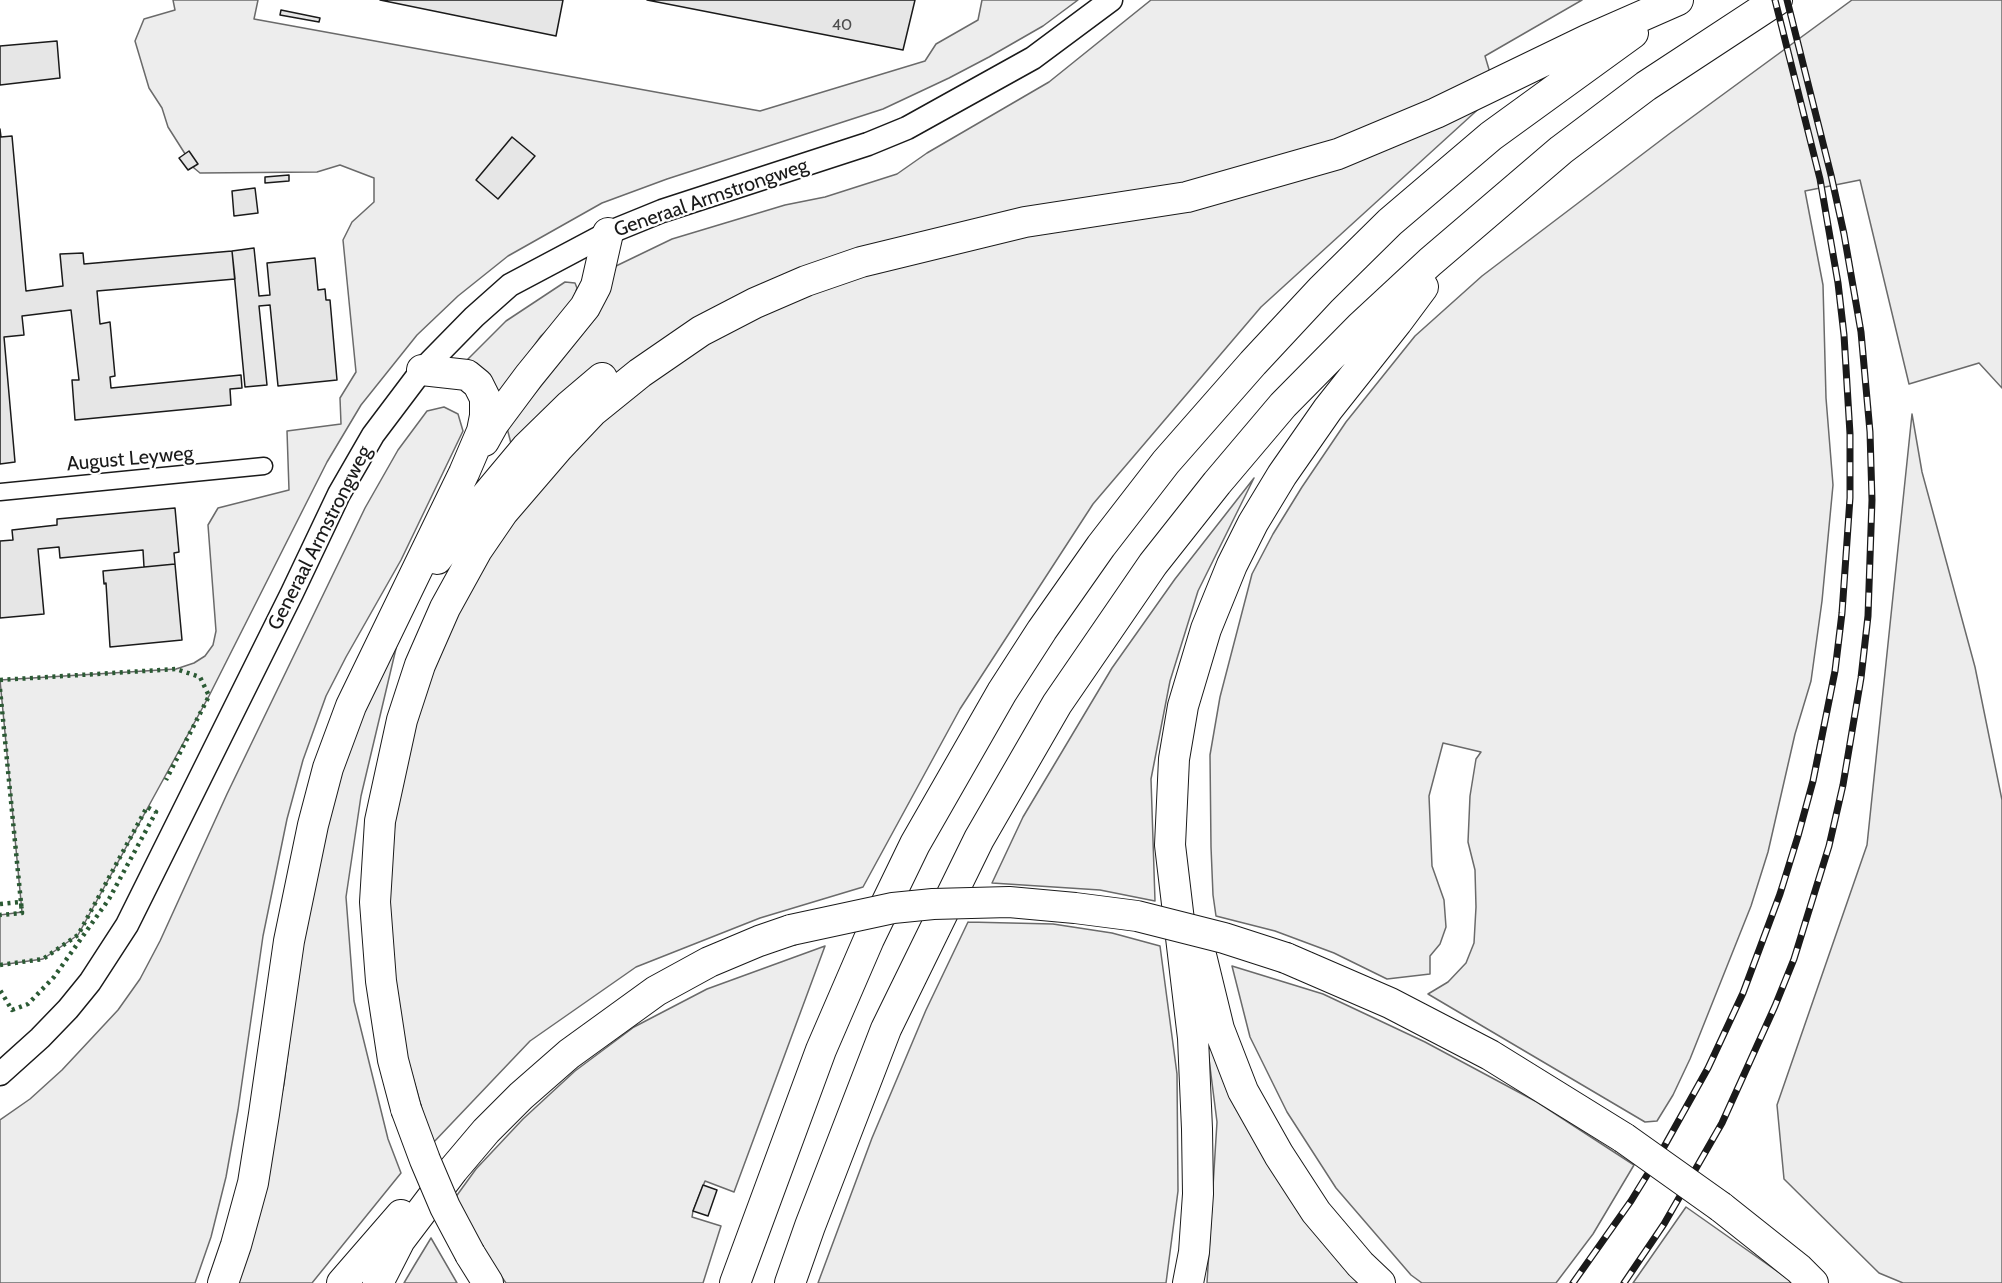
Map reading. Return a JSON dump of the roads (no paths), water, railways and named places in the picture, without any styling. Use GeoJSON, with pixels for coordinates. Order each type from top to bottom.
{"type":"FeatureCollection","features":[{"type":"Feature","properties":{"kind":"highway"},"geometry":{"type":"LineString","coordinates":[[488,1283],[470,1254],[429,1169],[406,1109],[393,1060],[381,981],[375,902],[380,821],[402,720],[420,665],[445,608],[477,550],[503,512],[558,448],[593,411],[640,373],[701,331],[755,303],[817,277],[861,262],[1025,222],[1187,198],[1338,154],[1437,113],[1576,45],[1679,0]]}},
{"type":"Feature","properties":{"kind":"highway"},"geometry":{"type":"LineString","coordinates":[[735,1283],[821,1050],[869,939],[915,844],[1002,692],[1101,546],[1166,462],[1253,363],[1321,290],[1390,222],[1491,136],[1679,0]]}},
{"type":"Feature","properties":{"kind":"highway"},"geometry":{"type":"LineString","coordinates":[[790,1283],[886,1029],[979,839],[1058,704],[1153,564],[1216,483],[1283,405],[1360,327],[1456,240],[1561,150],[1646,86],[1777,0]]}},
{"type":"Feature","properties":{"kind":"highway"},"geometry":{"type":"LineString","coordinates":[[369,670],[424,576],[482,500],[526,448],[569,406],[629,356],[694,313],[803,265],[857,249],[963,225],[1025,222]]}},
{"type":"Feature","properties":{"kind":"highway"},"geometry":{"type":"LineString","coordinates":[[464,473],[494,423],[585,307],[596,286],[608,233]]}},
{"type":"Feature","properties":{"kind":"highway"},"geometry":{"type":"LineString","coordinates":[[1188,1283],[1194,1252],[1198,1194],[1197,1129],[1193,1038],[1170,845],[1174,759],[1183,706],[1206,629],[1232,565],[1248,533],[1282,475],[1328,409],[1397,322],[1456,240]]}},
{"type":"Feature","properties":{"kind":"highway"},"geometry":{"type":"LineString","coordinates":[[223,1283],[253,1183],[289,941],[328,768],[351,706],[464,473],[486,416],[485,398],[478,384],[467,375],[422,369]]}},
{"type":"Feature","properties":{"kind":"highway"},"geometry":{"type":"LineString","coordinates":[[1173,789],[1179,843],[1205,979],[1219,1029],[1243,1091],[1279,1155],[1316,1212],[1360,1264],[1380,1283]]}},
{"type":"Feature","properties":{"kind":"highway"},"geometry":{"type":"LineString","coordinates":[[378,1283],[400,1240],[486,1131],[521,1096],[569,1054],[656,991],[709,962],[759,940],[791,930],[893,908],[933,904],[1009,902],[1137,916],[1214,935],[1286,958],[1390,1003],[1490,1055],[1624,1138],[1722,1207],[1814,1283]]}},
{"type":"Feature","properties":{"kind":"highway"},"geometry":{"type":"LineString","coordinates":[[342,1283],[393,1222],[453,1170]]}},
{"type":"Feature","properties":{"kind":"street","name":"Generaal Armstrongweg"},"geometry":{"type":"LineString","coordinates":[[0,1074],[68,1009],[90,982],[127,925],[287,604],[339,494],[373,435],[422,369],[510,285],[608,233],[662,211],[827,158],[907,128],[1033,58],[1111,0]]}},
{"type":"Feature","properties":{"kind":"street","name":"August Leyweg"},"geometry":{"type":"LineString","coordinates":[[0,492],[264,466]]}},
{"type":"Feature","properties":{"kind":"railway"},"geometry":{"type":"LineString","coordinates":[[1573,1283],[1631,1201],[1660,1154],[1708,1068],[1743,993],[1780,894],[1798,836],[1813,781],[1835,671],[1842,613],[1850,498],[1850,434],[1844,335],[1838,283],[1820,179],[1775,0]]}},
{"type":"Feature","properties":{"kind":"railway"},"geometry":{"type":"LineString","coordinates":[[1624,1283],[1664,1224],[1722,1123],[1794,959],[1829,846],[1843,785],[1861,678],[1868,616],[1872,500],[1870,432],[1861,332],[1831,175],[1787,0]]}}]}
